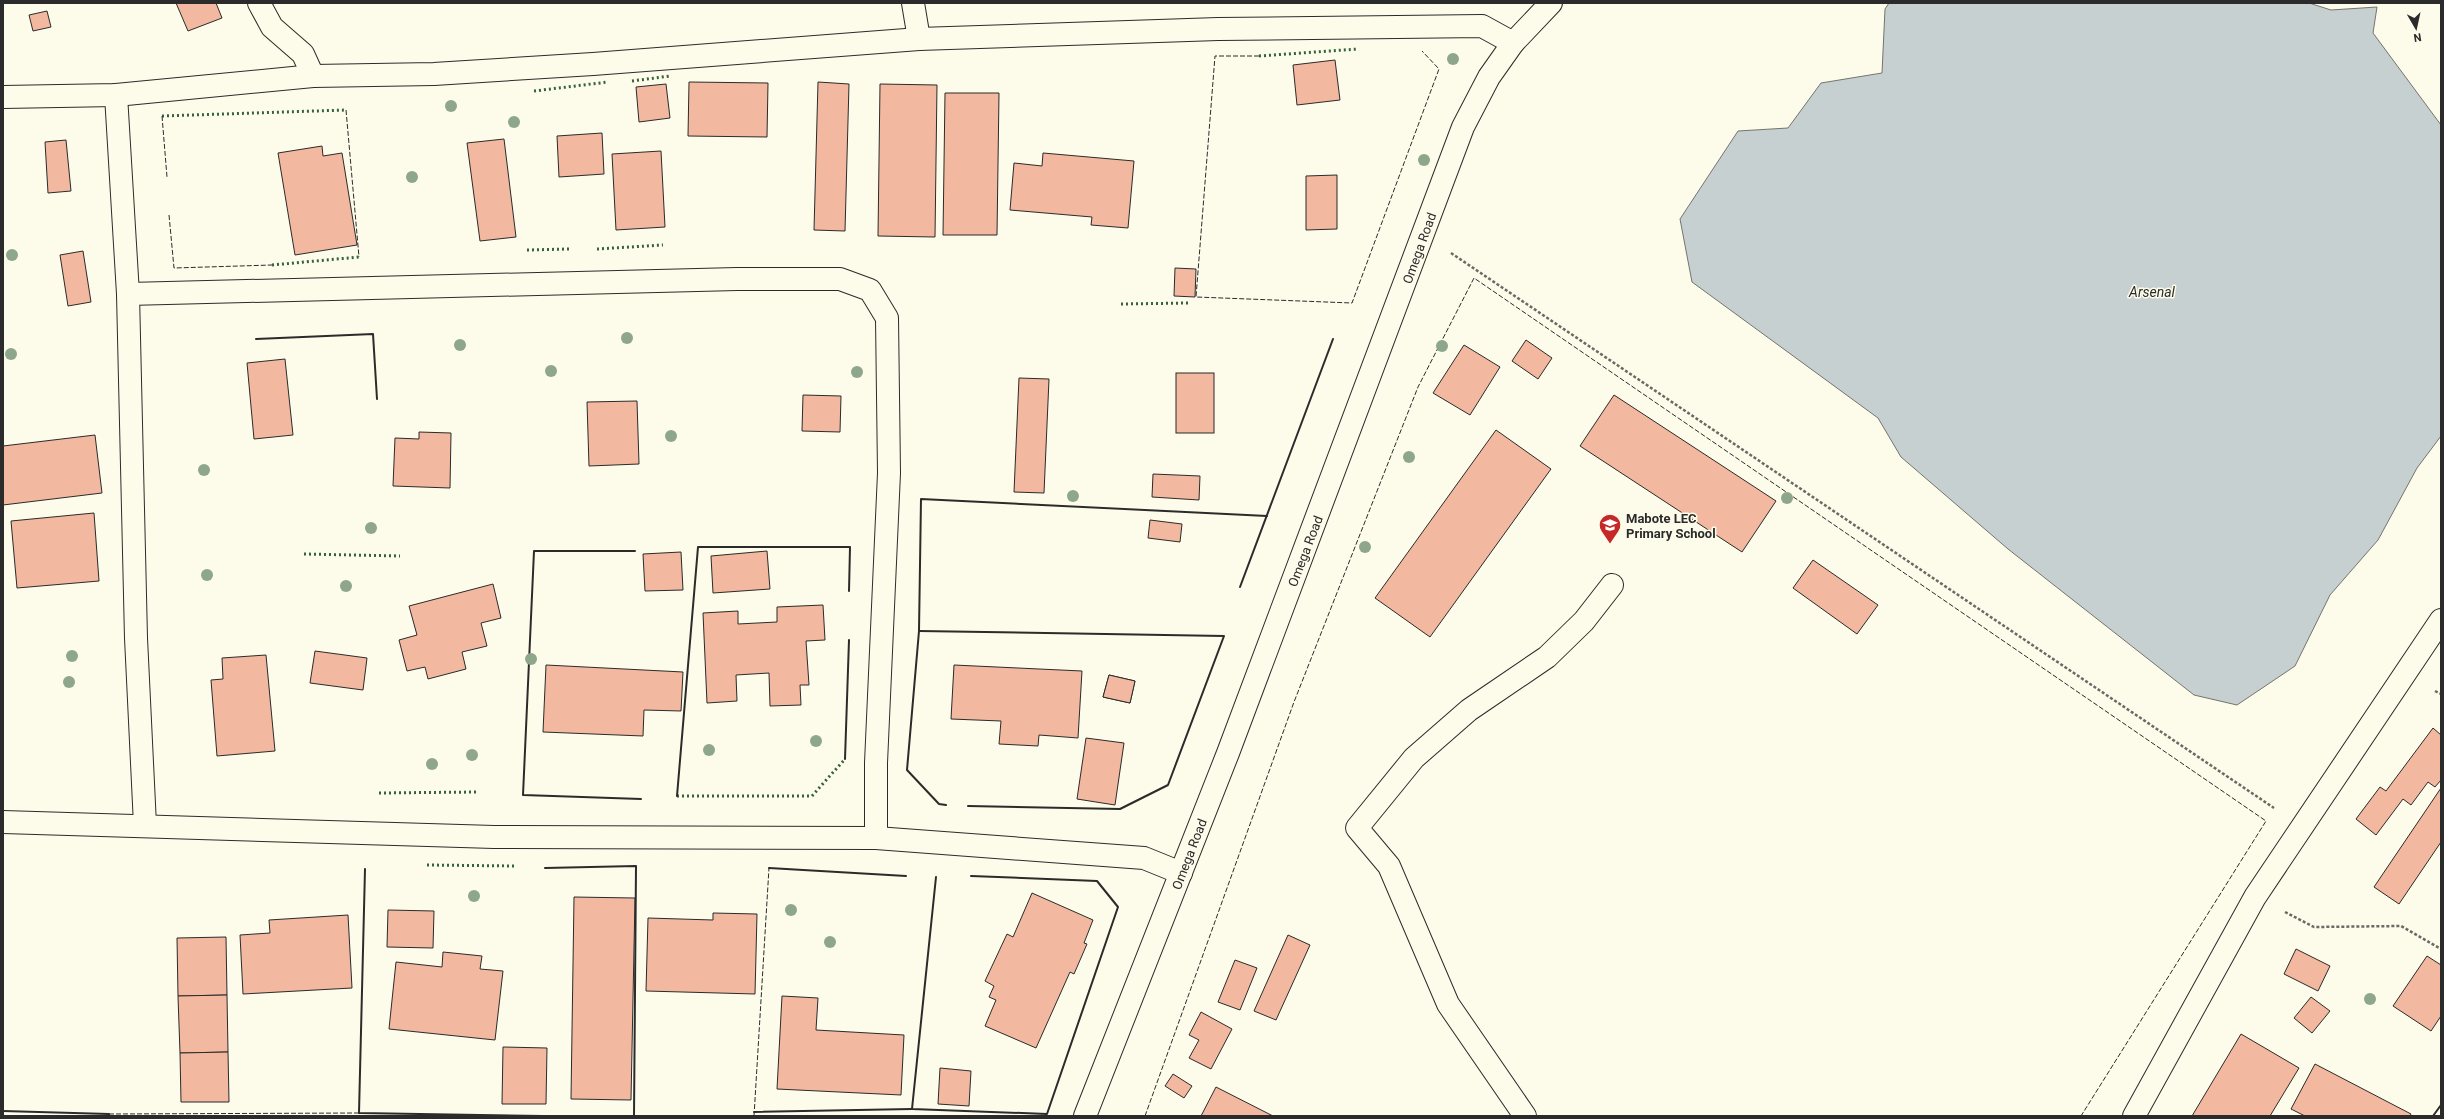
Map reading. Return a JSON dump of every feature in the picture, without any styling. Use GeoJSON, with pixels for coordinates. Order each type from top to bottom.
{"type":"FeatureCollection","features":[{"type":"Feature","properties":{"kind":"street"},"geometry":{"type":"LineString","coordinates":[[259,3],[272,27],[303,54],[313,76]]}},
{"type":"Feature","properties":{"kind":"street"},"geometry":{"type":"LineString","coordinates":[[914,3],[919,39]]}},
{"type":"Feature","properties":{"kind":"street","name":"Omega Road"},"geometry":{"type":"LineString","coordinates":[[1085,1116],[1181,873],[1424,235],[1463,127],[1489,76],[1514,43],[1551,3]]}},
{"type":"Feature","properties":{"kind":"street"},"geometry":{"type":"LineString","coordinates":[[3,97],[116,95],[313,76],[434,74],[593,64],[919,39],[1218,29],[1482,26],[1514,43]]}},
{"type":"Feature","properties":{"kind":"street"},"geometry":{"type":"LineString","coordinates":[[116,95],[128,294],[136,638],[146,826]]}},
{"type":"Feature","properties":{"kind":"street"},"geometry":{"type":"LineString","coordinates":[[128,294],[737,278],[840,279],[870,290],[886,318],[889,473],[876,763],[876,838]]}},
{"type":"Feature","properties":{"kind":"street"},"geometry":{"type":"LineString","coordinates":[[1525,1116],[1448,1004],[1389,866],[1357,828],[1414,758],[1469,710],[1547,657],[1584,621],[1612,585]]}},
{"type":"Feature","properties":{"kind":"street"},"geometry":{"type":"LineString","coordinates":[[2134,1116],[2255,897],[2441,620]]}},
{"type":"Feature","properties":{"kind":"street"},"geometry":{"type":"LineString","coordinates":[[3,822],[494,837],[876,838],[1144,858],[1181,873]]}},
{"type":"Feature","properties":{"kind":"path"},"geometry":{"type":"LineString","coordinates":[[1424,235],[2302,826]]}},
{"type":"Feature","properties":{"kind":"path"},"geometry":{"type":"LineString","coordinates":[[2255,897],[2314,926],[2401,926],[2441,949]]}},
{"type":"Feature","properties":{"kind":"water","name":"Arsenal"},"geometry":{"type":"Polygon","coordinates":[[[1889,3],[2309,3],[2331,10],[2377,7],[2373,33],[2441,125],[2441,436],[2417,468],[2378,540],[2330,595],[2295,666],[2237,705],[2194,695],[2008,549],[1901,457],[1878,418],[1692,282],[1680,219],[1738,131],[1788,128],[1821,83],[1882,73],[1885,9],[1889,3]]]}},
{"type":"Feature","properties":{"kind":"building"},"geometry":{"type":"Polygon","coordinates":[[[176,3],[216,3],[222,18],[188,31],[176,3]]]}},
{"type":"Feature","properties":{"kind":"building"},"geometry":{"type":"Polygon","coordinates":[[[47,11],[51,27],[33,31],[29,15],[47,11]]]}},
{"type":"Feature","properties":{"kind":"building"},"geometry":{"type":"Polygon","coordinates":[[[1335,60],[1340,100],[1297,105],[1293,65],[1335,60]]]}},
{"type":"Feature","properties":{"kind":"building"},"geometry":{"type":"Polygon","coordinates":[[[689,82],[768,83],[767,137],[688,136],[689,82]]]}},
{"type":"Feature","properties":{"kind":"building"},"geometry":{"type":"Polygon","coordinates":[[[818,82],[849,84],[845,231],[814,230],[818,82]]]}},
{"type":"Feature","properties":{"kind":"building"},"geometry":{"type":"Polygon","coordinates":[[[666,84],[670,118],[639,122],[636,87],[666,84]]]}},
{"type":"Feature","properties":{"kind":"building"},"geometry":{"type":"Polygon","coordinates":[[[880,84],[937,85],[935,237],[878,236],[880,84]]]}},
{"type":"Feature","properties":{"kind":"building"},"geometry":{"type":"Polygon","coordinates":[[[945,93],[999,93],[997,235],[943,235],[945,93]]]}},
{"type":"Feature","properties":{"kind":"building"},"geometry":{"type":"Polygon","coordinates":[[[602,133],[604,174],[559,177],[557,136],[602,133]]]}},
{"type":"Feature","properties":{"kind":"building"},"geometry":{"type":"Polygon","coordinates":[[[504,139],[516,237],[480,241],[467,143],[504,139]]]}},
{"type":"Feature","properties":{"kind":"building"},"geometry":{"type":"Polygon","coordinates":[[[66,140],[71,191],[48,193],[45,142],[66,140]]]}},
{"type":"Feature","properties":{"kind":"building"},"geometry":{"type":"Polygon","coordinates":[[[322,146],[323,156],[342,153],[357,245],[295,255],[278,153],[322,146]]]}},
{"type":"Feature","properties":{"kind":"building"},"geometry":{"type":"Polygon","coordinates":[[[661,151],[665,227],[616,230],[612,154],[661,151]]]}},
{"type":"Feature","properties":{"kind":"building"},"geometry":{"type":"Polygon","coordinates":[[[1043,153],[1134,161],[1128,228],[1091,225],[1092,217],[1010,210],[1014,163],[1042,166],[1043,153]]]}},
{"type":"Feature","properties":{"kind":"building"},"geometry":{"type":"Polygon","coordinates":[[[1337,175],[1337,229],[1306,230],[1306,176],[1337,175]]]}},
{"type":"Feature","properties":{"kind":"building"},"geometry":{"type":"Polygon","coordinates":[[[83,251],[91,302],[68,306],[60,255],[83,251]]]}},
{"type":"Feature","properties":{"kind":"building"},"geometry":{"type":"Polygon","coordinates":[[[1175,268],[1196,269],[1195,297],[1174,296],[1175,268]]]}},
{"type":"Feature","properties":{"kind":"building"},"geometry":{"type":"Polygon","coordinates":[[[1526,340],[1552,358],[1538,379],[1512,361],[1526,340]]]}},
{"type":"Feature","properties":{"kind":"building"},"geometry":{"type":"Polygon","coordinates":[[[1464,345],[1500,367],[1470,415],[1433,393],[1464,345]]]}},
{"type":"Feature","properties":{"kind":"building"},"geometry":{"type":"Polygon","coordinates":[[[285,359],[293,435],[254,439],[247,363],[285,359]]]}},
{"type":"Feature","properties":{"kind":"building"},"geometry":{"type":"Polygon","coordinates":[[[1176,373],[1214,373],[1214,433],[1176,433],[1176,373]]]}},
{"type":"Feature","properties":{"kind":"building"},"geometry":{"type":"Polygon","coordinates":[[[1019,378],[1049,379],[1044,493],[1014,492],[1019,378]]]}},
{"type":"Feature","properties":{"kind":"building"},"geometry":{"type":"Polygon","coordinates":[[[803,395],[841,396],[840,432],[802,431],[803,395]]]}},
{"type":"Feature","properties":{"kind":"building"},"geometry":{"type":"Polygon","coordinates":[[[1614,395],[1776,501],[1742,552],[1580,446],[1614,395]]]}},
{"type":"Feature","properties":{"kind":"building"},"geometry":{"type":"Polygon","coordinates":[[[637,401],[639,464],[589,466],[587,402],[637,401]]]}},
{"type":"Feature","properties":{"kind":"building"},"geometry":{"type":"Polygon","coordinates":[[[1496,430],[1551,469],[1430,637],[1375,598],[1496,430]]]}},
{"type":"Feature","properties":{"kind":"building"},"geometry":{"type":"Polygon","coordinates":[[[419,432],[451,433],[450,488],[393,486],[395,438],[419,439],[419,432]]]}},
{"type":"Feature","properties":{"kind":"building"},"geometry":{"type":"Polygon","coordinates":[[[95,435],[102,493],[3,505],[3,446],[95,435]]]}},
{"type":"Feature","properties":{"kind":"building"},"geometry":{"type":"Polygon","coordinates":[[[1153,474],[1200,476],[1199,500],[1152,497],[1153,474]]]}},
{"type":"Feature","properties":{"kind":"building"},"geometry":{"type":"Polygon","coordinates":[[[94,513],[99,581],[17,588],[11,521],[94,513]]]}},
{"type":"Feature","properties":{"kind":"building"},"geometry":{"type":"Polygon","coordinates":[[[1150,520],[1182,524],[1180,542],[1148,538],[1150,520]]]}},
{"type":"Feature","properties":{"kind":"building"},"geometry":{"type":"Polygon","coordinates":[[[767,551],[770,589],[713,593],[711,556],[767,551]]]}},
{"type":"Feature","properties":{"kind":"building"},"geometry":{"type":"Polygon","coordinates":[[[681,552],[683,590],[645,591],[643,554],[681,552]]]}},
{"type":"Feature","properties":{"kind":"building"},"geometry":{"type":"Polygon","coordinates":[[[1813,560],[1878,605],[1857,634],[1793,588],[1813,560]]]}},
{"type":"Feature","properties":{"kind":"building"},"geometry":{"type":"Polygon","coordinates":[[[493,584],[501,618],[481,623],[487,646],[462,652],[466,669],[428,679],[425,667],[407,671],[399,640],[417,635],[409,606],[493,584]]]}},
{"type":"Feature","properties":{"kind":"building"},"geometry":{"type":"Polygon","coordinates":[[[823,605],[825,640],[806,641],[809,685],[800,685],[801,705],[770,706],[769,673],[736,675],[737,701],[707,703],[703,613],[738,611],[738,624],[777,622],[777,607],[823,605]]]}},
{"type":"Feature","properties":{"kind":"building"},"geometry":{"type":"Polygon","coordinates":[[[315,651],[367,658],[363,690],[310,683],[315,651]]]}},
{"type":"Feature","properties":{"kind":"building"},"geometry":{"type":"Polygon","coordinates":[[[266,655],[275,751],[217,756],[211,680],[223,679],[222,658],[266,655]]]}},
{"type":"Feature","properties":{"kind":"building"},"geometry":{"type":"Polygon","coordinates":[[[546,665],[683,672],[681,711],[644,710],[643,736],[543,732],[546,665]]]}},
{"type":"Feature","properties":{"kind":"building"},"geometry":{"type":"Polygon","coordinates":[[[954,665],[1082,671],[1078,738],[1039,735],[1038,746],[999,744],[1001,721],[951,719],[954,665]]]}},
{"type":"Feature","properties":{"kind":"building"},"geometry":{"type":"Polygon","coordinates":[[[1109,675],[1135,681],[1130,703],[1103,697],[1109,675]]]}},
{"type":"Feature","properties":{"kind":"building"},"geometry":{"type":"Polygon","coordinates":[[[1109,675],[1135,681],[1130,703],[1103,697],[1109,675]]]}},
{"type":"Feature","properties":{"kind":"building"},"geometry":{"type":"Polygon","coordinates":[[[2433,728],[2441,735],[2441,780],[2435,787],[2428,782],[2411,805],[2403,799],[2376,835],[2356,819],[2380,787],[2386,791],[2433,728]]]}},
{"type":"Feature","properties":{"kind":"building"},"geometry":{"type":"Polygon","coordinates":[[[1086,738],[1124,743],[1115,805],[1077,799],[1086,738]]]}},
{"type":"Feature","properties":{"kind":"building"},"geometry":{"type":"Polygon","coordinates":[[[2441,788],[2441,842],[2399,904],[2374,887],[2441,788]]]}},
{"type":"Feature","properties":{"kind":"building"},"geometry":{"type":"Polygon","coordinates":[[[1032,893],[1093,920],[1084,943],[1087,944],[1074,974],[1070,972],[1036,1048],[985,1026],[996,1000],[989,997],[994,986],[985,981],[1007,934],[1013,937],[1032,893]]]}},
{"type":"Feature","properties":{"kind":"building"},"geometry":{"type":"Polygon","coordinates":[[[574,897],[635,898],[631,1100],[571,1099],[574,897]]]}},
{"type":"Feature","properties":{"kind":"building"},"geometry":{"type":"Polygon","coordinates":[[[388,910],[434,911],[433,948],[387,947],[388,910]]]}},
{"type":"Feature","properties":{"kind":"building"},"geometry":{"type":"Polygon","coordinates":[[[713,913],[757,914],[755,994],[646,991],[648,918],[713,920],[713,913]]]}},
{"type":"Feature","properties":{"kind":"building"},"geometry":{"type":"Polygon","coordinates":[[[348,915],[352,988],[243,994],[240,935],[270,933],[269,920],[348,915]]]}},
{"type":"Feature","properties":{"kind":"building"},"geometry":{"type":"Polygon","coordinates":[[[1288,935],[1310,945],[1276,1020],[1254,1011],[1288,935]]]}},
{"type":"Feature","properties":{"kind":"building"},"geometry":{"type":"Polygon","coordinates":[[[226,937],[227,995],[178,996],[177,938],[226,937]]]}},
{"type":"Feature","properties":{"kind":"building"},"geometry":{"type":"Polygon","coordinates":[[[2296,949],[2330,966],[2318,991],[2284,974],[2296,949]]]}},
{"type":"Feature","properties":{"kind":"building"},"geometry":{"type":"Polygon","coordinates":[[[443,952],[482,956],[480,969],[503,971],[495,1040],[389,1029],[396,962],[442,967],[443,952]]]}},
{"type":"Feature","properties":{"kind":"building"},"geometry":{"type":"Polygon","coordinates":[[[2427,956],[2441,965],[2441,1016],[2431,1031],[2393,1006],[2427,956]]]}},
{"type":"Feature","properties":{"kind":"building"},"geometry":{"type":"Polygon","coordinates":[[[1235,960],[1257,968],[1240,1010],[1218,1002],[1235,960]]]}},
{"type":"Feature","properties":{"kind":"building"},"geometry":{"type":"Polygon","coordinates":[[[227,995],[228,1052],[180,1053],[178,996],[227,995]]]}},
{"type":"Feature","properties":{"kind":"building"},"geometry":{"type":"Polygon","coordinates":[[[782,996],[818,998],[816,1030],[904,1035],[901,1095],[777,1089],[782,996]]]}},
{"type":"Feature","properties":{"kind":"building"},"geometry":{"type":"Polygon","coordinates":[[[2311,997],[2330,1011],[2312,1033],[2294,1018],[2311,997]]]}},
{"type":"Feature","properties":{"kind":"building"},"geometry":{"type":"Polygon","coordinates":[[[1201,1012],[1232,1029],[1211,1069],[1189,1058],[1199,1040],[1189,1035],[1201,1012]]]}},
{"type":"Feature","properties":{"kind":"building"},"geometry":{"type":"Polygon","coordinates":[[[2241,1034],[2299,1068],[2270,1116],[2192,1116],[2241,1034]]]}},
{"type":"Feature","properties":{"kind":"building"},"geometry":{"type":"Polygon","coordinates":[[[503,1047],[547,1048],[546,1104],[502,1104],[503,1047]]]}},
{"type":"Feature","properties":{"kind":"building"},"geometry":{"type":"Polygon","coordinates":[[[228,1052],[229,1102],[181,1102],[180,1053],[228,1052]]]}},
{"type":"Feature","properties":{"kind":"building"},"geometry":{"type":"Polygon","coordinates":[[[2315,1064],[2411,1114],[2410,1116],[2305,1116],[2291,1109],[2315,1064]]]}},
{"type":"Feature","properties":{"kind":"building"},"geometry":{"type":"Polygon","coordinates":[[[940,1068],[971,1071],[969,1106],[938,1104],[940,1068]]]}},
{"type":"Feature","properties":{"kind":"building"},"geometry":{"type":"Polygon","coordinates":[[[1173,1074],[1192,1086],[1184,1098],[1165,1086],[1173,1074]]]}},
{"type":"Feature","properties":{"kind":"building"},"geometry":{"type":"Polygon","coordinates":[[[1216,1087],[1273,1116],[1201,1116],[1216,1087]]]}},
{"type":"Feature","properties":{"kind":"hedge"},"geometry":{"type":"LineString","coordinates":[[1259,56],[1358,49]]}},
{"type":"Feature","properties":{"kind":"hedge"},"geometry":{"type":"LineString","coordinates":[[632,81],[670,76]]}},
{"type":"Feature","properties":{"kind":"hedge"},"geometry":{"type":"LineString","coordinates":[[534,91],[608,82]]}},
{"type":"Feature","properties":{"kind":"hedge"},"geometry":{"type":"LineString","coordinates":[[162,116],[346,110]]}},
{"type":"Feature","properties":{"kind":"hedge"},"geometry":{"type":"LineString","coordinates":[[597,249],[663,245]]}},
{"type":"Feature","properties":{"kind":"hedge"},"geometry":{"type":"LineString","coordinates":[[527,250],[569,249]]}},
{"type":"Feature","properties":{"kind":"hedge"},"geometry":{"type":"LineString","coordinates":[[272,265],[359,257]]}},
{"type":"Feature","properties":{"kind":"hedge"},"geometry":{"type":"LineString","coordinates":[[1121,304],[1189,303]]}},
{"type":"Feature","properties":{"kind":"hedge"},"geometry":{"type":"LineString","coordinates":[[304,554],[400,556]]}},
{"type":"Feature","properties":{"kind":"hedge"},"geometry":{"type":"LineString","coordinates":[[677,796],[812,796],[845,759]]}},
{"type":"Feature","properties":{"kind":"hedge"},"geometry":{"type":"LineString","coordinates":[[379,793],[477,792]]}},
{"type":"Feature","properties":{"kind":"hedge"},"geometry":{"type":"LineString","coordinates":[[427,865],[515,866]]}},
{"type":"Feature","properties":{"kind":"fence"},"geometry":{"type":"LineString","coordinates":[[1259,56],[1215,56],[1196,297],[1352,303],[1439,69],[1422,51]]}},
{"type":"Feature","properties":{"kind":"fence"},"geometry":{"type":"LineString","coordinates":[[346,110],[359,257]]}},
{"type":"Feature","properties":{"kind":"fence"},"geometry":{"type":"LineString","coordinates":[[162,116],[167,177]]}},
{"type":"Feature","properties":{"kind":"fence"},"geometry":{"type":"LineString","coordinates":[[169,215],[174,268],[272,265]]}},
{"type":"Feature","properties":{"kind":"fence"},"geometry":{"type":"LineString","coordinates":[[1145,1116],[1294,702],[1418,387],[1474,278],[2266,821],[2081,1116]]}},
{"type":"Feature","properties":{"kind":"fence"},"geometry":{"type":"LineString","coordinates":[[754,1116],[769,868]]}},
{"type":"Feature","properties":{"kind":"fence"},"geometry":{"type":"LineString","coordinates":[[109,1114],[359,1113],[360,1116]]}},
{"type":"Feature","properties":{"kind":"wall"},"geometry":{"type":"LineString","coordinates":[[256,339],[373,334],[377,399]]}},
{"type":"Feature","properties":{"kind":"wall"},"geometry":{"type":"LineString","coordinates":[[1240,587],[1333,339]]}},
{"type":"Feature","properties":{"kind":"wall"},"geometry":{"type":"LineString","coordinates":[[946,805],[939,804],[907,770],[919,631],[921,499],[1267,516]]}},
{"type":"Feature","properties":{"kind":"wall"},"geometry":{"type":"LineString","coordinates":[[677,796],[698,547],[850,547],[849,591]]}},
{"type":"Feature","properties":{"kind":"wall"},"geometry":{"type":"LineString","coordinates":[[635,551],[534,551],[523,795],[641,799]]}},
{"type":"Feature","properties":{"kind":"wall"},"geometry":{"type":"LineString","coordinates":[[919,631],[1224,636],[1168,785],[1120,809],[968,806]]}},
{"type":"Feature","properties":{"kind":"wall"},"geometry":{"type":"LineString","coordinates":[[845,759],[849,640]]}},
{"type":"Feature","properties":{"kind":"wall"},"geometry":{"type":"LineString","coordinates":[[545,868],[636,866],[634,1116]]}},
{"type":"Feature","properties":{"kind":"wall"},"geometry":{"type":"LineString","coordinates":[[769,868],[906,876]]}},
{"type":"Feature","properties":{"kind":"wall"},"geometry":{"type":"LineString","coordinates":[[365,869],[359,1113],[543,1116]]}},
{"type":"Feature","properties":{"kind":"wall"},"geometry":{"type":"LineString","coordinates":[[936,877],[912,1109],[1047,1114],[1118,907],[1097,881],[971,876]]}},
{"type":"Feature","properties":{"kind":"wall"},"geometry":{"type":"LineString","coordinates":[[2433,1116],[2441,1105]]}},
{"type":"Feature","properties":{"kind":"wall"},"geometry":{"type":"LineString","coordinates":[[754,1112],[912,1109]]}},
{"type":"Feature","properties":{"kind":"wall"},"geometry":{"type":"LineString","coordinates":[[3,1111],[109,1114],[109,1116]]}},
{"type":"Feature","properties":{"kind":"place","name":"Mabote LEC Primary School"},"geometry":{"type":"Point","coordinates":[1610,544]}}]}
